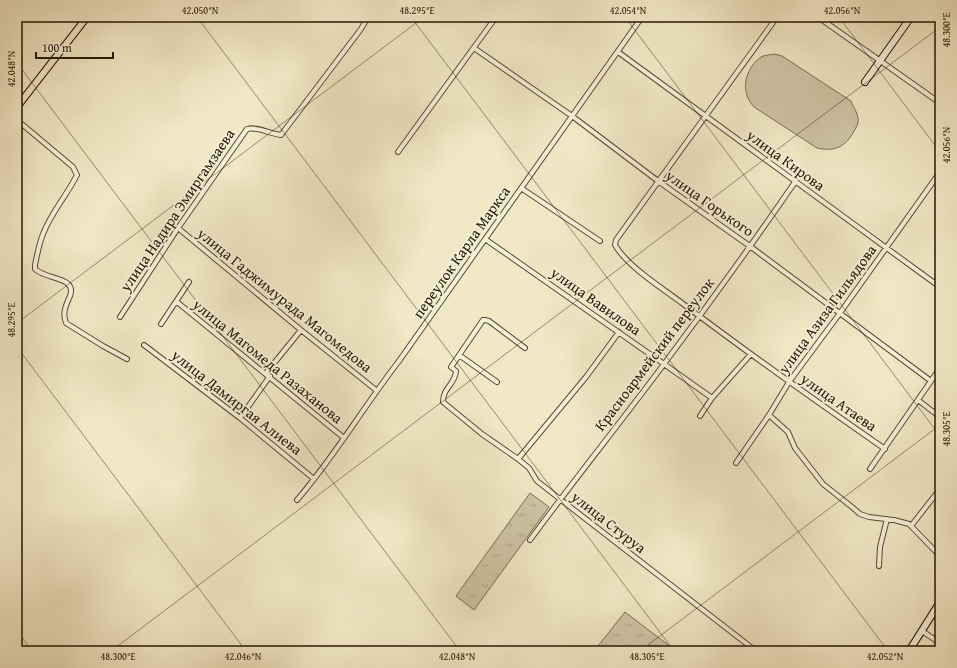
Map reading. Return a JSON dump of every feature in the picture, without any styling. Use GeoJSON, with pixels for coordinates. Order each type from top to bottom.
{"type":"FeatureCollection","features":[{"type":"Feature","properties":{"kind":"main road"},"geometry":{"type":"LineString","coordinates":[[17,107],[19,98],[88,17]]}},
{"type":"Feature","properties":{"kind":"street","name":"улица Надира Эмиргамзаева"},"geometry":{"type":"LineString","coordinates":[[120,317],[178,228],[247,129],[251,128],[280,135],[339,59],[368,17]]}},
{"type":"Feature","properties":{"kind":"street"},"geometry":{"type":"LineString","coordinates":[[398,152],[496,17]]}},
{"type":"Feature","properties":{"kind":"street","name":"переулок Карла Маркса"},"geometry":{"type":"LineString","coordinates":[[297,500],[344,438],[376,390],[399,361],[642,17]]}},
{"type":"Feature","properties":{"kind":"street"},"geometry":{"type":"LineString","coordinates":[[658,181],[777,17]]}},
{"type":"Feature","properties":{"kind":"street"},"geometry":{"type":"LineString","coordinates":[[818,17],[940,103]]}},
{"type":"Feature","properties":{"kind":"street"},"geometry":{"type":"LineString","coordinates":[[866,82],[911,17]]}},
{"type":"Feature","properties":{"kind":"street","name":"улица Горького"},"geometry":{"type":"LineString","coordinates":[[474,48],[572,116],[658,181],[751,247],[931,381]]}},
{"type":"Feature","properties":{"kind":"street","name":"улица Кирова"},"geometry":{"type":"LineString","coordinates":[[618,52],[795,182],[940,285]]}},
{"type":"Feature","properties":{"kind":"street"},"geometry":{"type":"LineString","coordinates":[[17,120],[73,167],[77,175],[72,186],[60,202],[43,234],[35,269],[39,274],[68,282],[71,286],[72,291],[66,304],[64,317],[66,323],[102,346],[126,359]]}},
{"type":"Feature","properties":{"kind":"street","name":"улица Азиза Гильядова"},"geometry":{"type":"LineString","coordinates":[[736,463],[789,382],[940,172]]}},
{"type":"Feature","properties":{"kind":"street","name":"улица Атаева"},"geometry":{"type":"LineString","coordinates":[[658,181],[616,240],[615,245],[626,258],[699,316],[789,382],[885,449]]}},
{"type":"Feature","properties":{"kind":"street","name":"Красноармейский переулок"},"geometry":{"type":"LineString","coordinates":[[530,540],[751,247],[795,182]]}},
{"type":"Feature","properties":{"kind":"street"},"geometry":{"type":"LineString","coordinates":[[521,188],[600,241]]}},
{"type":"Feature","properties":{"kind":"street","name":"улица Гаджимурада Магомедова"},"geometry":{"type":"LineString","coordinates":[[178,228],[376,390]]}},
{"type":"Feature","properties":{"kind":"street","name":"улица Вавилова"},"geometry":{"type":"LineString","coordinates":[[485,239],[712,398]]}},
{"type":"Feature","properties":{"kind":"street"},"geometry":{"type":"LineString","coordinates":[[161,324],[189,282]]}},
{"type":"Feature","properties":{"kind":"street","name":"улица Магомеда Разаханова"},"geometry":{"type":"LineString","coordinates":[[177,302],[270,376],[344,438]]}},
{"type":"Feature","properties":{"kind":"street"},"geometry":{"type":"LineString","coordinates":[[497,382],[459,355],[483,320],[489,322],[525,348]]}},
{"type":"Feature","properties":{"kind":"street"},"geometry":{"type":"LineString","coordinates":[[266,373],[301,330]]}},
{"type":"Feature","properties":{"kind":"street"},"geometry":{"type":"LineString","coordinates":[[518,459],[586,376],[619,332]]}},
{"type":"Feature","properties":{"kind":"street","name":"улица Дамиргая Алиева"},"geometry":{"type":"LineString","coordinates":[[144,345],[240,418],[314,479]]}},
{"type":"Feature","properties":{"kind":"street"},"geometry":{"type":"LineString","coordinates":[[700,416],[712,398],[751,354]]}},
{"type":"Feature","properties":{"kind":"street","name":"улица Стуруа"},"geometry":{"type":"LineString","coordinates":[[459,355],[452,367],[456,371],[456,378],[443,395],[443,402],[451,410],[518,459],[529,468],[537,481],[756,651]]}},
{"type":"Feature","properties":{"kind":"street"},"geometry":{"type":"LineString","coordinates":[[870,469],[940,368]]}},
{"type":"Feature","properties":{"kind":"street"},"geometry":{"type":"LineString","coordinates":[[240,418],[270,376]]}},
{"type":"Feature","properties":{"kind":"street"},"geometry":{"type":"LineString","coordinates":[[918,400],[940,417]]}},
{"type":"Feature","properties":{"kind":"street"},"geometry":{"type":"LineString","coordinates":[[769,414],[788,432],[795,448],[823,484],[860,514],[869,517],[904,522],[912,526],[940,556]]}},
{"type":"Feature","properties":{"kind":"street"},"geometry":{"type":"LineString","coordinates":[[912,526],[940,489]]}},
{"type":"Feature","properties":{"kind":"street"},"geometry":{"type":"LineString","coordinates":[[879,566],[880,547],[887,519]]}},
{"type":"Feature","properties":{"kind":"street"},"geometry":{"type":"LineString","coordinates":[[909,651],[940,602]]}},
{"type":"Feature","properties":{"kind":"street"},"geometry":{"type":"LineString","coordinates":[[922,631],[940,643]]}},
{"type":"Feature","properties":{"kind":"green space"},"geometry":{"type":"Polygon","coordinates":[[[774,54],[782,56],[851,101],[857,114],[858,123],[847,141],[834,149],[817,148],[754,107],[746,92],[746,82],[749,71],[761,57],[774,54]]]}},
{"type":"Feature","properties":{"kind":"green space"},"geometry":{"type":"Polygon","coordinates":[[[530,493],[549,507],[474,610],[456,596],[530,493]]]}},
{"type":"Feature","properties":{"kind":"green space"},"geometry":{"type":"Polygon","coordinates":[[[625,612],[676,651],[594,651],[625,612]]]}}]}
